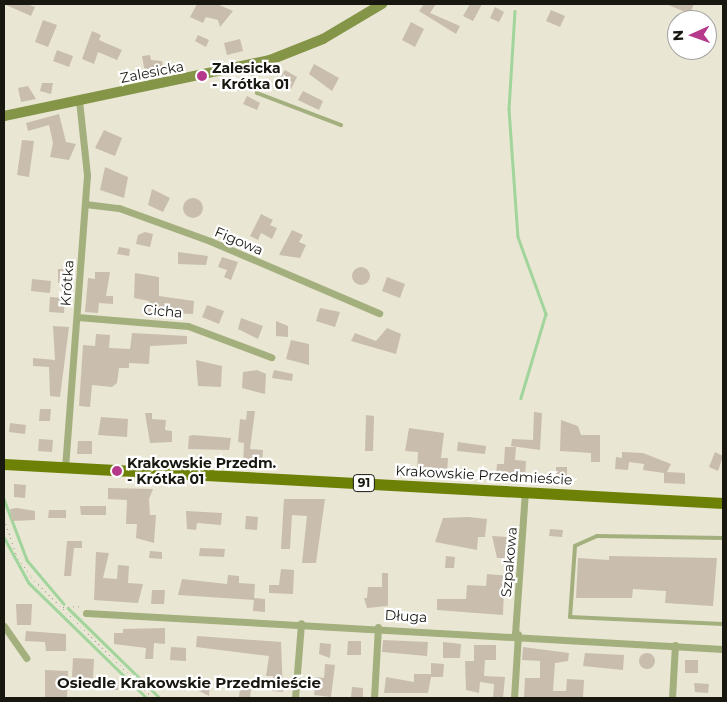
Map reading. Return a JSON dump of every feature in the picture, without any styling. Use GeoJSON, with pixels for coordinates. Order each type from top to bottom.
{"type":"FeatureCollection","features":[{"type":"Feature","properties":{"kind":"main road","name":"Krakowskie Przedmieście"},"geometry":{"type":"LineString","coordinates":[[4,464],[723,503]]}},
{"type":"Feature","properties":{"kind":"street","name":"Zalesicka"},"geometry":{"type":"LineString","coordinates":[[4,116],[250,65],[313,44],[382,4]]}},
{"type":"Feature","properties":{"kind":"street","name":"Krótka"},"geometry":{"type":"LineString","coordinates":[[65,468],[85,204],[87,151],[79,100]]}},
{"type":"Feature","properties":{"kind":"street","name":"Figowa"},"geometry":{"type":"LineString","coordinates":[[85,204],[119,208],[210,242],[379,314]]}},
{"type":"Feature","properties":{"kind":"street","name":"Cicha"},"geometry":{"type":"LineString","coordinates":[[77,317],[188,326],[271,357]]}},
{"type":"Feature","properties":{"kind":"street","name":"Szpakowa"},"geometry":{"type":"LineString","coordinates":[[514,698],[525,492]]}},
{"type":"Feature","properties":{"kind":"street","name":"Długa"},"geometry":{"type":"LineString","coordinates":[[86,613],[517,634],[723,649]]}},
{"type":"Feature","properties":{"kind":"street"},"geometry":{"type":"LineString","coordinates":[[295,698],[301,623]]}},
{"type":"Feature","properties":{"kind":"street"},"geometry":{"type":"LineString","coordinates":[[4,626],[26,658]]}},
{"type":"Feature","properties":{"kind":"street"},"geometry":{"type":"LineString","coordinates":[[374,698],[378,627]]}},
{"type":"Feature","properties":{"kind":"street"},"geometry":{"type":"LineString","coordinates":[[672,698],[675,645]]}},
{"type":"Feature","properties":{"kind":"lane"},"geometry":{"type":"LineString","coordinates":[[250,65],[257,93],[341,125]]}},
{"type":"Feature","properties":{"kind":"lane"},"geometry":{"type":"LineString","coordinates":[[723,538],[597,536],[575,546],[570,617],[723,624]]}},
{"type":"Feature","properties":{"kind":"path"},"geometry":{"type":"LineString","coordinates":[[4,519],[16,554],[31,577],[153,698]]}},
{"type":"Feature","properties":{"kind":"building"},"geometry":{"type":"Polygon","coordinates":[[[4,4],[27,4],[35,7],[31,16],[4,4]]]}},
{"type":"Feature","properties":{"kind":"building"},"geometry":{"type":"Polygon","coordinates":[[[197,4],[217,4],[233,11],[220,27],[218,20],[206,17],[203,23],[190,17],[197,4]]]}},
{"type":"Feature","properties":{"kind":"building"},"geometry":{"type":"Polygon","coordinates":[[[424,4],[436,4],[430,13],[460,26],[456,34],[419,11],[424,4]]]}},
{"type":"Feature","properties":{"kind":"building"},"geometry":{"type":"Polygon","coordinates":[[[470,4],[482,4],[473,21],[463,16],[470,4]]]}},
{"type":"Feature","properties":{"kind":"building"},"geometry":{"type":"Polygon","coordinates":[[[666,4],[694,4],[692,10],[680,10],[666,4]]]}},
{"type":"Feature","properties":{"kind":"building"},"geometry":{"type":"Polygon","coordinates":[[[495,7],[504,12],[499,22],[490,18],[495,7]]]}},
{"type":"Feature","properties":{"kind":"building"},"geometry":{"type":"Polygon","coordinates":[[[551,10],[565,16],[560,27],[546,21],[551,10]]]}},
{"type":"Feature","properties":{"kind":"building"},"geometry":{"type":"Polygon","coordinates":[[[43,20],[57,25],[48,47],[35,42],[43,20]]]}},
{"type":"Feature","properties":{"kind":"building"},"geometry":{"type":"Polygon","coordinates":[[[411,22],[424,29],[415,47],[402,40],[411,22]]]}},
{"type":"Feature","properties":{"kind":"building"},"geometry":{"type":"Polygon","coordinates":[[[92,31],[101,35],[99,40],[122,50],[117,60],[98,52],[94,64],[82,59],[92,31]]]}},
{"type":"Feature","properties":{"kind":"building"},"geometry":{"type":"Polygon","coordinates":[[[198,35],[209,40],[206,47],[195,41],[198,35]]]}},
{"type":"Feature","properties":{"kind":"building"},"geometry":{"type":"Polygon","coordinates":[[[240,39],[243,51],[227,55],[224,43],[240,39]]]}},
{"type":"Feature","properties":{"kind":"building"},"geometry":{"type":"Polygon","coordinates":[[[57,50],[73,56],[69,67],[53,61],[57,50]]]}},
{"type":"Feature","properties":{"kind":"building"},"geometry":{"type":"Polygon","coordinates":[[[150,55],[151,60],[162,61],[163,69],[145,73],[142,56],[150,55]]]}},
{"type":"Feature","properties":{"kind":"building"},"geometry":{"type":"Polygon","coordinates":[[[314,64],[339,78],[332,91],[309,74],[314,64]]]}},
{"type":"Feature","properties":{"kind":"building"},"geometry":{"type":"Polygon","coordinates":[[[285,70],[297,77],[291,89],[277,82],[285,70]]]}},
{"type":"Feature","properties":{"kind":"building"},"geometry":{"type":"Polygon","coordinates":[[[248,79],[250,88],[238,91],[236,82],[248,79]]]}},
{"type":"Feature","properties":{"kind":"building"},"geometry":{"type":"Polygon","coordinates":[[[42,83],[53,83],[51,94],[40,91],[42,83]]]}},
{"type":"Feature","properties":{"kind":"building"},"geometry":{"type":"Polygon","coordinates":[[[28,86],[36,99],[21,102],[18,88],[28,86]]]}},
{"type":"Feature","properties":{"kind":"building"},"geometry":{"type":"Polygon","coordinates":[[[303,91],[323,101],[319,110],[298,100],[303,91]]]}},
{"type":"Feature","properties":{"kind":"building"},"geometry":{"type":"Polygon","coordinates":[[[247,96],[260,103],[257,110],[243,104],[247,96]]]}},
{"type":"Feature","properties":{"kind":"building"},"geometry":{"type":"Polygon","coordinates":[[[59,114],[66,142],[76,144],[69,160],[50,157],[53,143],[49,125],[28,131],[26,123],[59,114]]]}},
{"type":"Feature","properties":{"kind":"building"},"geometry":{"type":"Polygon","coordinates":[[[104,130],[122,138],[115,156],[95,148],[104,130]]]}},
{"type":"Feature","properties":{"kind":"building"},"geometry":{"type":"Polygon","coordinates":[[[22,140],[34,141],[29,177],[17,175],[22,140]]]}},
{"type":"Feature","properties":{"kind":"building"},"geometry":{"type":"Polygon","coordinates":[[[105,167],[128,177],[124,198],[100,190],[105,167]]]}},
{"type":"Feature","properties":{"kind":"building"},"geometry":{"type":"Polygon","coordinates":[[[152,189],[170,198],[163,212],[148,205],[152,189]]]}},
{"type":"Feature","properties":{"kind":"building"},"geometry":{"type":"Polygon","coordinates":[[[193,198],[200,201],[203,208],[200,215],[193,218],[186,215],[183,208],[186,201],[193,198]]]}},
{"type":"Feature","properties":{"kind":"building"},"geometry":{"type":"Polygon","coordinates":[[[261,214],[273,220],[270,225],[277,228],[272,239],[261,233],[258,240],[250,236],[261,214]]]}},
{"type":"Feature","properties":{"kind":"building"},"geometry":{"type":"Polygon","coordinates":[[[292,230],[303,235],[299,242],[306,245],[300,258],[279,255],[292,230]]]}},
{"type":"Feature","properties":{"kind":"building"},"geometry":{"type":"Polygon","coordinates":[[[145,232],[153,234],[150,247],[136,244],[138,235],[145,232]]]}},
{"type":"Feature","properties":{"kind":"building"},"geometry":{"type":"Polygon","coordinates":[[[119,247],[130,249],[129,256],[117,254],[119,247]]]}},
{"type":"Feature","properties":{"kind":"building"},"geometry":{"type":"Polygon","coordinates":[[[178,252],[208,256],[206,265],[178,264],[178,252]]]}},
{"type":"Feature","properties":{"kind":"building"},"geometry":{"type":"Polygon","coordinates":[[[222,257],[238,262],[231,280],[224,277],[227,270],[218,267],[222,257]]]}},
{"type":"Feature","properties":{"kind":"building"},"geometry":{"type":"Polygon","coordinates":[[[357,267],[365,267],[370,272],[368,283],[357,285],[352,280],[352,272],[357,267]]]}},
{"type":"Feature","properties":{"kind":"building"},"geometry":{"type":"Polygon","coordinates":[[[58,269],[67,269],[66,283],[58,283],[58,269]]]}},
{"type":"Feature","properties":{"kind":"building"},"geometry":{"type":"Polygon","coordinates":[[[95,272],[110,272],[106,296],[113,296],[113,304],[99,303],[98,313],[85,312],[88,278],[95,279],[95,272]]]}},
{"type":"Feature","properties":{"kind":"building"},"geometry":{"type":"Polygon","coordinates":[[[135,273],[159,277],[159,296],[194,301],[193,314],[148,312],[149,301],[134,298],[135,273]]]}},
{"type":"Feature","properties":{"kind":"building"},"geometry":{"type":"Polygon","coordinates":[[[387,277],[405,284],[400,298],[382,291],[387,277]]]}},
{"type":"Feature","properties":{"kind":"building"},"geometry":{"type":"Polygon","coordinates":[[[32,279],[51,281],[50,293],[31,291],[32,279]]]}},
{"type":"Feature","properties":{"kind":"building"},"geometry":{"type":"Polygon","coordinates":[[[50,297],[65,298],[64,313],[49,312],[50,297]]]}},
{"type":"Feature","properties":{"kind":"building"},"geometry":{"type":"Polygon","coordinates":[[[207,305],[224,311],[219,324],[202,317],[207,305]]]}},
{"type":"Feature","properties":{"kind":"building"},"geometry":{"type":"Polygon","coordinates":[[[320,308],[340,312],[335,327],[316,321],[320,308]]]}},
{"type":"Feature","properties":{"kind":"building"},"geometry":{"type":"Polygon","coordinates":[[[241,318],[263,326],[258,339],[238,329],[241,318]]]}},
{"type":"Feature","properties":{"kind":"building"},"geometry":{"type":"Polygon","coordinates":[[[276,321],[288,326],[288,337],[276,336],[276,321]]]}},
{"type":"Feature","properties":{"kind":"building"},"geometry":{"type":"Polygon","coordinates":[[[53,326],[69,327],[60,397],[50,396],[49,367],[33,366],[33,358],[55,360],[53,326]]]}},
{"type":"Feature","properties":{"kind":"building"},"geometry":{"type":"Polygon","coordinates":[[[387,328],[401,334],[396,354],[351,341],[355,333],[376,341],[387,328]]]}},
{"type":"Feature","properties":{"kind":"building"},"geometry":{"type":"Polygon","coordinates":[[[132,333],[187,336],[187,344],[150,346],[149,364],[129,363],[129,368],[119,368],[117,383],[112,387],[92,385],[90,407],[79,406],[83,345],[95,346],[96,334],[110,335],[109,348],[130,349],[132,333]]]}},
{"type":"Feature","properties":{"kind":"building"},"geometry":{"type":"Polygon","coordinates":[[[291,340],[309,344],[309,365],[286,359],[291,340]]]}},
{"type":"Feature","properties":{"kind":"building"},"geometry":{"type":"Polygon","coordinates":[[[196,360],[222,366],[221,387],[198,386],[196,360]]]}},
{"type":"Feature","properties":{"kind":"building"},"geometry":{"type":"Polygon","coordinates":[[[257,370],[266,374],[265,394],[242,388],[243,372],[257,370]]]}},
{"type":"Feature","properties":{"kind":"building"},"geometry":{"type":"Polygon","coordinates":[[[274,370],[293,374],[292,381],[272,378],[274,370]]]}},
{"type":"Feature","properties":{"kind":"building"},"geometry":{"type":"Polygon","coordinates":[[[40,409],[51,409],[50,421],[39,421],[40,409]]]}},
{"type":"Feature","properties":{"kind":"building"},"geometry":{"type":"Polygon","coordinates":[[[247,411],[255,411],[250,449],[263,450],[262,465],[243,464],[244,443],[238,442],[240,419],[246,420],[247,411]]]}},
{"type":"Feature","properties":{"kind":"building"},"geometry":{"type":"Polygon","coordinates":[[[534,412],[542,413],[540,450],[511,446],[512,439],[533,440],[534,412]]]}},
{"type":"Feature","properties":{"kind":"building"},"geometry":{"type":"Polygon","coordinates":[[[145,413],[152,413],[152,419],[166,420],[165,430],[172,431],[172,442],[150,443],[145,413]]]}},
{"type":"Feature","properties":{"kind":"building"},"geometry":{"type":"Polygon","coordinates":[[[366,415],[374,416],[373,451],[365,451],[366,415]]]}},
{"type":"Feature","properties":{"kind":"building"},"geometry":{"type":"Polygon","coordinates":[[[101,417],[128,419],[127,437],[98,435],[101,417]]]}},
{"type":"Feature","properties":{"kind":"building"},"geometry":{"type":"Polygon","coordinates":[[[561,420],[578,426],[581,435],[600,435],[600,462],[591,462],[591,453],[560,451],[561,420]]]}},
{"type":"Feature","properties":{"kind":"building"},"geometry":{"type":"Polygon","coordinates":[[[10,423],[26,425],[25,434],[9,432],[10,423]]]}},
{"type":"Feature","properties":{"kind":"building"},"geometry":{"type":"Polygon","coordinates":[[[409,428],[444,433],[441,458],[448,458],[447,474],[417,471],[418,452],[405,451],[409,428]]]}},
{"type":"Feature","properties":{"kind":"building"},"geometry":{"type":"Polygon","coordinates":[[[189,436],[231,438],[229,450],[188,449],[189,436]]]}},
{"type":"Feature","properties":{"kind":"building"},"geometry":{"type":"Polygon","coordinates":[[[39,439],[53,440],[52,452],[38,451],[39,439]]]}},
{"type":"Feature","properties":{"kind":"building"},"geometry":{"type":"Polygon","coordinates":[[[78,441],[92,441],[92,454],[77,454],[78,441]]]}},
{"type":"Feature","properties":{"kind":"building"},"geometry":{"type":"Polygon","coordinates":[[[458,442],[486,446],[485,454],[457,451],[458,442]]]}},
{"type":"Feature","properties":{"kind":"building"},"geometry":{"type":"Polygon","coordinates":[[[505,447],[516,447],[515,460],[526,461],[525,478],[496,477],[497,464],[504,464],[505,447]]]}},
{"type":"Feature","properties":{"kind":"building"},"geometry":{"type":"Polygon","coordinates":[[[622,452],[643,453],[671,464],[667,472],[685,473],[685,484],[664,483],[664,473],[643,470],[644,464],[629,462],[628,470],[615,469],[616,457],[622,458],[622,452]]]}},
{"type":"Feature","properties":{"kind":"building"},"geometry":{"type":"Polygon","coordinates":[[[715,452],[723,456],[718,471],[709,467],[715,452]]]}},
{"type":"Feature","properties":{"kind":"building"},"geometry":{"type":"Polygon","coordinates":[[[556,467],[567,467],[567,479],[556,479],[556,467]]]}},
{"type":"Feature","properties":{"kind":"building"},"geometry":{"type":"Polygon","coordinates":[[[14,484],[26,485],[25,498],[14,497],[14,484]]]}},
{"type":"Feature","properties":{"kind":"building"},"geometry":{"type":"Polygon","coordinates":[[[108,488],[153,489],[149,499],[150,515],[156,515],[154,543],[136,538],[137,524],[126,524],[127,500],[108,499],[108,488]]]}},
{"type":"Feature","properties":{"kind":"building"},"geometry":{"type":"Polygon","coordinates":[[[284,499],[325,499],[316,563],[302,563],[307,516],[292,515],[290,549],[281,549],[284,499]]]}},
{"type":"Feature","properties":{"kind":"building"},"geometry":{"type":"Polygon","coordinates":[[[80,506],[106,506],[106,515],[81,515],[80,506]]]}},
{"type":"Feature","properties":{"kind":"building"},"geometry":{"type":"Polygon","coordinates":[[[17,508],[35,511],[35,520],[12,521],[10,509],[17,508]]]}},
{"type":"Feature","properties":{"kind":"building"},"geometry":{"type":"Polygon","coordinates":[[[49,510],[66,510],[66,518],[48,518],[49,510]]]}},
{"type":"Feature","properties":{"kind":"building"},"geometry":{"type":"Polygon","coordinates":[[[186,511],[222,513],[221,525],[197,523],[196,530],[187,529],[186,511]]]}},
{"type":"Feature","properties":{"kind":"building"},"geometry":{"type":"Polygon","coordinates":[[[246,516],[258,517],[257,530],[245,529],[246,516]]]}},
{"type":"Feature","properties":{"kind":"building"},"geometry":{"type":"Polygon","coordinates":[[[468,517],[487,519],[485,537],[478,537],[477,550],[435,542],[443,518],[468,517]]]}},
{"type":"Feature","properties":{"kind":"building"},"geometry":{"type":"Polygon","coordinates":[[[550,529],[563,530],[562,537],[549,536],[550,529]]]}},
{"type":"Feature","properties":{"kind":"building"},"geometry":{"type":"Polygon","coordinates":[[[492,536],[507,537],[508,558],[497,558],[492,536]]]}},
{"type":"Feature","properties":{"kind":"building"},"geometry":{"type":"Polygon","coordinates":[[[67,541],[82,541],[82,548],[74,548],[71,576],[64,576],[67,541]]]}},
{"type":"Feature","properties":{"kind":"building"},"geometry":{"type":"Polygon","coordinates":[[[200,548],[225,549],[224,557],[199,556],[200,548]]]}},
{"type":"Feature","properties":{"kind":"building"},"geometry":{"type":"Polygon","coordinates":[[[150,551],[162,552],[162,559],[149,558],[150,551]]]}},
{"type":"Feature","properties":{"kind":"building"},"geometry":{"type":"Polygon","coordinates":[[[96,552],[109,553],[103,578],[117,579],[118,565],[129,566],[128,583],[143,584],[138,603],[94,600],[96,552]]]}},
{"type":"Feature","properties":{"kind":"building"},"geometry":{"type":"Polygon","coordinates":[[[446,556],[455,557],[454,568],[445,568],[446,556]]]}},
{"type":"Feature","properties":{"kind":"building"},"geometry":{"type":"Polygon","coordinates":[[[609,556],[717,558],[713,606],[665,603],[666,591],[633,589],[632,598],[576,598],[578,558],[609,560],[609,556]]]}},
{"type":"Feature","properties":{"kind":"building"},"geometry":{"type":"Polygon","coordinates":[[[281,569],[294,570],[293,594],[269,593],[269,585],[279,585],[281,569]]]}},
{"type":"Feature","properties":{"kind":"building"},"geometry":{"type":"Polygon","coordinates":[[[382,573],[388,573],[388,606],[367,608],[364,598],[367,598],[368,587],[382,587],[382,573]]]}},
{"type":"Feature","properties":{"kind":"building"},"geometry":{"type":"Polygon","coordinates":[[[487,574],[510,576],[509,589],[504,589],[503,615],[437,610],[437,599],[466,599],[467,585],[486,586],[487,574]]]}},
{"type":"Feature","properties":{"kind":"building"},"geometry":{"type":"Polygon","coordinates":[[[228,575],[239,576],[239,583],[255,584],[254,600],[178,595],[182,579],[227,584],[228,575]]]}},
{"type":"Feature","properties":{"kind":"building"},"geometry":{"type":"Polygon","coordinates":[[[152,590],[165,590],[164,604],[151,604],[152,590]]]}},
{"type":"Feature","properties":{"kind":"building"},"geometry":{"type":"Polygon","coordinates":[[[254,598],[265,599],[265,612],[253,611],[254,598]]]}},
{"type":"Feature","properties":{"kind":"building"},"geometry":{"type":"Polygon","coordinates":[[[16,604],[32,604],[31,625],[17,625],[16,604]]]}},
{"type":"Feature","properties":{"kind":"building"},"geometry":{"type":"Polygon","coordinates":[[[165,628],[165,644],[154,643],[153,659],[145,659],[146,648],[114,644],[114,633],[123,633],[123,629],[165,628]]]}},
{"type":"Feature","properties":{"kind":"building"},"geometry":{"type":"Polygon","coordinates":[[[26,631],[66,634],[66,651],[46,651],[45,642],[25,641],[26,631]]]}},
{"type":"Feature","properties":{"kind":"building"},"geometry":{"type":"Polygon","coordinates":[[[197,636],[281,642],[283,692],[272,691],[273,676],[266,676],[269,656],[196,647],[197,636]]]}},
{"type":"Feature","properties":{"kind":"building"},"geometry":{"type":"Polygon","coordinates":[[[383,640],[428,642],[427,656],[382,652],[383,640]]]}},
{"type":"Feature","properties":{"kind":"building"},"geometry":{"type":"Polygon","coordinates":[[[348,641],[361,641],[361,655],[347,655],[348,641]]]}},
{"type":"Feature","properties":{"kind":"building"},"geometry":{"type":"Polygon","coordinates":[[[443,642],[461,644],[460,658],[443,658],[443,642]]]}},
{"type":"Feature","properties":{"kind":"building"},"geometry":{"type":"Polygon","coordinates":[[[320,643],[331,644],[330,658],[319,654],[320,643]]]}},
{"type":"Feature","properties":{"kind":"building"},"geometry":{"type":"Polygon","coordinates":[[[474,645],[496,645],[496,660],[485,660],[484,676],[505,677],[503,698],[493,698],[494,684],[480,682],[479,693],[466,690],[465,661],[474,661],[474,645]]]}},
{"type":"Feature","properties":{"kind":"building"},"geometry":{"type":"Polygon","coordinates":[[[171,647],[186,648],[186,661],[170,660],[171,647]]]}},
{"type":"Feature","properties":{"kind":"building"},"geometry":{"type":"Polygon","coordinates":[[[523,647],[569,653],[568,661],[555,663],[553,691],[566,691],[567,679],[584,680],[583,698],[524,698],[525,678],[540,678],[540,661],[522,660],[523,647]]]}},
{"type":"Feature","properties":{"kind":"building"},"geometry":{"type":"Polygon","coordinates":[[[585,653],[624,655],[623,670],[583,666],[585,653]]]}},
{"type":"Feature","properties":{"kind":"building"},"geometry":{"type":"Polygon","coordinates":[[[647,653],[655,661],[647,669],[639,661],[647,653]]]}},
{"type":"Feature","properties":{"kind":"building"},"geometry":{"type":"Polygon","coordinates":[[[73,658],[94,659],[93,678],[72,677],[73,658]]]}},
{"type":"Feature","properties":{"kind":"building"},"geometry":{"type":"Polygon","coordinates":[[[685,660],[698,660],[698,673],[685,673],[685,660]]]}},
{"type":"Feature","properties":{"kind":"building"},"geometry":{"type":"Polygon","coordinates":[[[431,663],[444,664],[443,677],[431,677],[428,693],[384,693],[386,677],[414,682],[414,674],[431,674],[431,663]]]}},
{"type":"Feature","properties":{"kind":"building"},"geometry":{"type":"Polygon","coordinates":[[[325,664],[335,665],[331,697],[314,695],[316,677],[324,678],[325,664]]]}},
{"type":"Feature","properties":{"kind":"building"},"geometry":{"type":"Polygon","coordinates":[[[45,670],[68,671],[67,698],[45,698],[45,670]]]}},
{"type":"Feature","properties":{"kind":"building"},"geometry":{"type":"Polygon","coordinates":[[[90,681],[118,683],[118,690],[90,689],[90,681]]]}},
{"type":"Feature","properties":{"kind":"building"},"geometry":{"type":"Polygon","coordinates":[[[195,682],[210,683],[209,696],[195,689],[195,682]]]}},
{"type":"Feature","properties":{"kind":"building"},"geometry":{"type":"Polygon","coordinates":[[[694,683],[709,684],[708,693],[695,692],[694,683]]]}},
{"type":"Feature","properties":{"kind":"building"},"geometry":{"type":"Polygon","coordinates":[[[240,687],[251,688],[250,698],[239,698],[240,687]]]}},
{"type":"Feature","properties":{"kind":"building"},"geometry":{"type":"Polygon","coordinates":[[[352,687],[363,688],[363,698],[351,698],[352,687]]]}},
{"type":"Feature","properties":{"kind":"waterway"},"geometry":{"type":"LineString","coordinates":[[515,11],[509,109],[518,237],[546,314],[521,398]]}},
{"type":"Feature","properties":{"kind":"waterway"},"geometry":{"type":"LineString","coordinates":[[4,499],[27,560],[64,604]]}},
{"type":"Feature","properties":{"kind":"waterway"},"geometry":{"type":"LineString","coordinates":[[4,537],[29,583],[147,698]]}},
{"type":"Feature","properties":{"kind":"waterway"},"geometry":{"type":"LineString","coordinates":[[68,608],[160,698]]}},
{"type":"Feature","properties":{"kind":"place","name":"Zalesicka - Krótka 01"},"geometry":{"type":"Point","coordinates":[202,76]}},
{"type":"Feature","properties":{"kind":"place","name":"Krakowskie Przedm. - Krótka 01"},"geometry":{"type":"Point","coordinates":[117,471]}},
{"type":"Feature","properties":{"kind":"district","name":"Osiedle Krakowskie Przedmieście"},"geometry":{"type":"Point","coordinates":[189,683]}}]}
